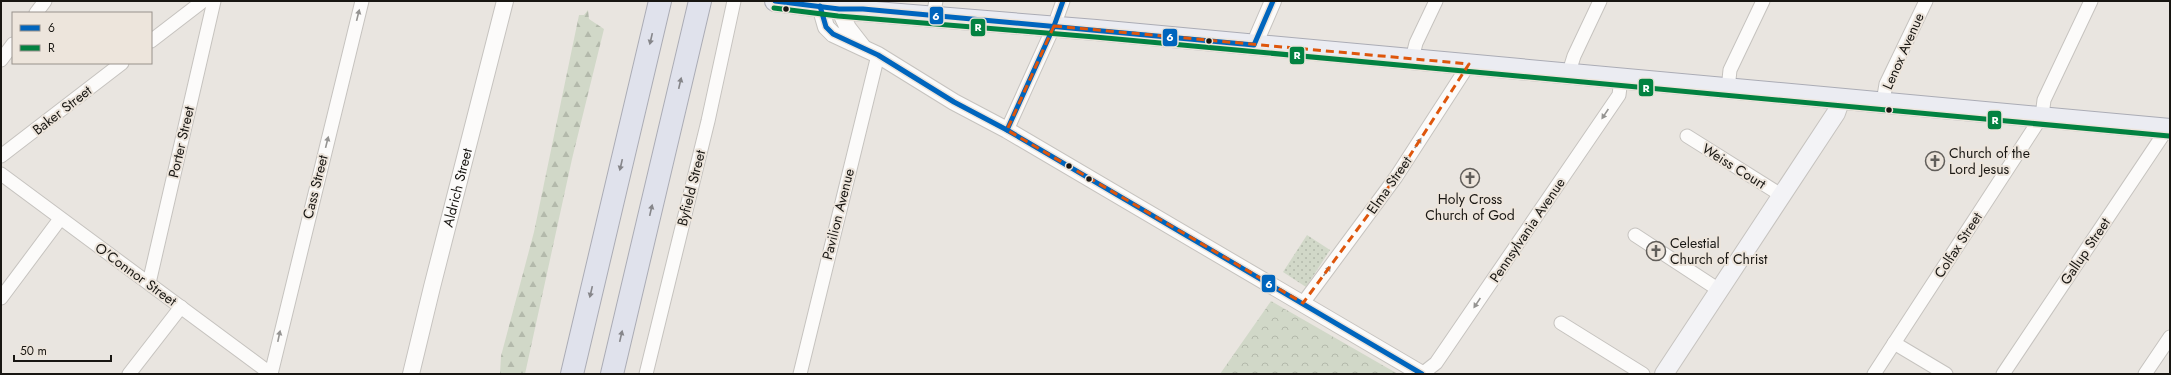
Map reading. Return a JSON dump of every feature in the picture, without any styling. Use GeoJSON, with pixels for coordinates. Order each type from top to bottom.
{"type":"FeatureCollection","features":[{"type":"Feature","properties":{"kind":"highway"},"geometry":{"type":"LineString","coordinates":[[572,374],[660,1]]}},
{"type":"Feature","properties":{"kind":"highway"},"geometry":{"type":"LineString","coordinates":[[612,374],[700,1]]}},
{"type":"Feature","properties":{"kind":"main road"},"geometry":{"type":"LineString","coordinates":[[775,1],[830,7],[864,5],[935,8],[1054,26],[1569,72],[1621,79],[2042,116],[2168,129]]}},
{"type":"Feature","properties":{"kind":"main road"},"geometry":{"type":"LineString","coordinates":[[1664,374],[1836,113],[1841,99]]}},
{"type":"Feature","properties":{"kind":"street"},"geometry":{"type":"LineString","coordinates":[[37,12],[45,1]]}},
{"type":"Feature","properties":{"kind":"street"},"geometry":{"type":"LineString","coordinates":[[152,40],[203,1]]}},
{"type":"Feature","properties":{"kind":"street","name":"Porter Street"},"geometry":{"type":"LineString","coordinates":[[149,283],[214,1]]}},
{"type":"Feature","properties":{"kind":"street","name":"Cass Street"},"geometry":{"type":"LineString","coordinates":[[271,374],[362,1]]}},
{"type":"Feature","properties":{"kind":"street","name":"Aldrich Street"},"geometry":{"type":"LineString","coordinates":[[412,374],[432,287],[505,1]]}},
{"type":"Feature","properties":{"kind":"street","name":"Byfield Street"},"geometry":{"type":"LineString","coordinates":[[646,374],[708,121],[734,1]]}},
{"type":"Feature","properties":{"kind":"street"},"geometry":{"type":"LineString","coordinates":[[1007,130],[1054,26],[1063,1]]}},
{"type":"Feature","properties":{"kind":"street"},"geometry":{"type":"LineString","coordinates":[[1254,45],[1273,1]]}},
{"type":"Feature","properties":{"kind":"street"},"geometry":{"type":"LineString","coordinates":[[1412,59],[1416,43],[1436,1]]}},
{"type":"Feature","properties":{"kind":"street"},"geometry":{"type":"LineString","coordinates":[[1569,72],[1574,56],[1600,1]]}},
{"type":"Feature","properties":{"kind":"street"},"geometry":{"type":"LineString","coordinates":[[1728,89],[1730,70],[1763,1]]}},
{"type":"Feature","properties":{"kind":"street","name":"Lenox Avenue"},"geometry":{"type":"LineString","coordinates":[[1883,102],[1886,84],[1926,1]]}},
{"type":"Feature","properties":{"kind":"street"},"geometry":{"type":"LineString","coordinates":[[2042,116],[2044,100],[2091,1]]}},
{"type":"Feature","properties":{"kind":"street"},"geometry":{"type":"LineString","coordinates":[[830,7],[862,46],[954,102],[1007,130],[1422,374]]}},
{"type":"Feature","properties":{"kind":"street"},"geometry":{"type":"LineString","coordinates":[[1,60],[12,45]]}},
{"type":"Feature","properties":{"kind":"street","name":"Pavilion Avenue"},"geometry":{"type":"LineString","coordinates":[[800,374],[878,55]]}},
{"type":"Feature","properties":{"kind":"street","name":"Baker Street"},"geometry":{"type":"LineString","coordinates":[[1,156],[121,64]]}},
{"type":"Feature","properties":{"kind":"street","name":"Elma Street"},"geometry":{"type":"LineString","coordinates":[[1303,303],[1396,177],[1470,64]]}},
{"type":"Feature","properties":{"kind":"street","name":"Pennsylvania Avenue"},"geometry":{"type":"LineString","coordinates":[[1422,374],[1436,363],[1619,95],[1621,79]]}},
{"type":"Feature","properties":{"kind":"street","name":"Colfax Street"},"geometry":{"type":"LineString","coordinates":[[1874,374],[2042,116]]}},
{"type":"Feature","properties":{"kind":"street","name":"Gallup Street"},"geometry":{"type":"LineString","coordinates":[[2003,374],[2168,129]]}},
{"type":"Feature","properties":{"kind":"street","name":"Weiss Court"},"geometry":{"type":"LineString","coordinates":[[1687,136],[1782,195]]}},
{"type":"Feature","properties":{"kind":"street","name":"O'Connor Street"},"geometry":{"type":"LineString","coordinates":[[1,174],[271,374]]}},
{"type":"Feature","properties":{"kind":"street"},"geometry":{"type":"LineString","coordinates":[[1,298],[60,219]]}},
{"type":"Feature","properties":{"kind":"street"},"geometry":{"type":"LineString","coordinates":[[1635,235],[1719,290]]}},
{"type":"Feature","properties":{"kind":"street"},"geometry":{"type":"LineString","coordinates":[[129,374],[181,308]]}},
{"type":"Feature","properties":{"kind":"street"},"geometry":{"type":"LineString","coordinates":[[1561,323],[1642,374]]}},
{"type":"Feature","properties":{"kind":"street"},"geometry":{"type":"LineString","coordinates":[[2145,374],[2170,337]]}},
{"type":"Feature","properties":{"kind":"street"},"geometry":{"type":"LineString","coordinates":[[1894,343],[1946,374]]}},
{"type":"Feature","properties":{"kind":"highlighted area"},"geometry":{"type":"Polygon","coordinates":[[[1054,26],[1469,64],[1396,177],[1303,303],[1007,130],[1054,26]]]}},
{"type":"Feature","properties":{"kind":"green space"},"geometry":{"type":"Polygon","coordinates":[[[588,10],[589,19],[604,29],[572,159],[525,374],[500,374],[501,356],[534,232],[579,15],[584,15],[588,10]]]}},
{"type":"Feature","properties":{"kind":"green space"},"geometry":{"type":"Polygon","coordinates":[[[1307,235],[1330,250],[1306,287],[1283,272],[1307,235]]]}},
{"type":"Feature","properties":{"kind":"green space"},"geometry":{"type":"Polygon","coordinates":[[[1271,301],[1398,374],[1220,374],[1271,301]]]}},
{"type":"Feature","properties":{"kind":"transit line","name":"6"},"geometry":{"type":"LineString","coordinates":[[775,1],[839,9],[863,9],[1254,45],[1273,1]]}},
{"type":"Feature","properties":{"kind":"transit line","name":"6"},"geometry":{"type":"LineString","coordinates":[[1007,130],[1054,26],[1063,1]]}},
{"type":"Feature","properties":{"kind":"transit line","name":"6"},"geometry":{"type":"LineString","coordinates":[[820,6],[826,27],[833,34],[878,55],[954,102],[1007,130],[1422,374]]}},
{"type":"Feature","properties":{"kind":"transit line","name":"R"},"geometry":{"type":"LineString","coordinates":[[774,8],[838,16],[1095,37],[2169,136]]}},
{"type":"Feature","properties":{"kind":"place","name":"Church of the Lord Jesus"},"geometry":{"type":"Point","coordinates":[1935,161]}},
{"type":"Feature","properties":{"kind":"place","name":"Holy Cross Church of God"},"geometry":{"type":"Point","coordinates":[1470,178]}},
{"type":"Feature","properties":{"kind":"place","name":"Celestial Church of Christ"},"geometry":{"type":"Point","coordinates":[1656,251]}}]}
